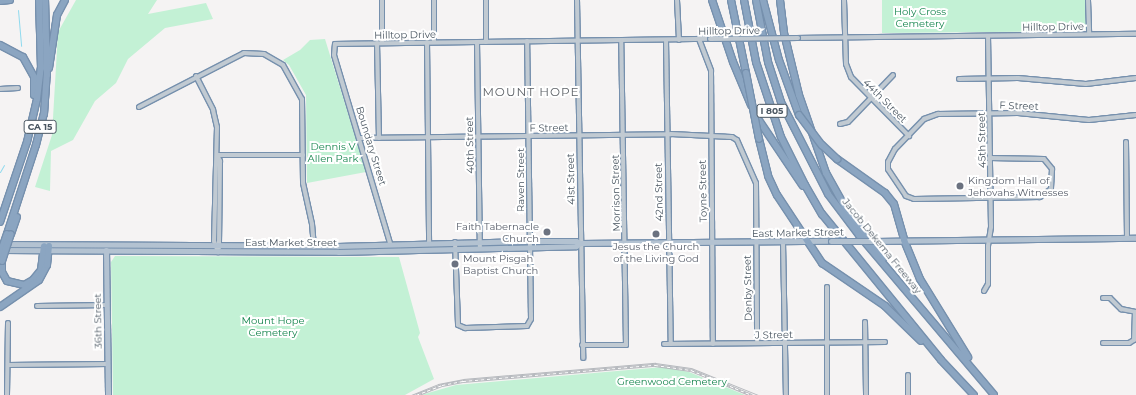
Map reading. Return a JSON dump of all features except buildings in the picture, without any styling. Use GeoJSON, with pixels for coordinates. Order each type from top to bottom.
{"type":"FeatureCollection","features":[{"type":"Feature","properties":{"kind":"highway"},"geometry":{"type":"LineString","coordinates":[[0,1],[10,0]]}},
{"type":"Feature","properties":{"kind":"highway","name":"CA 15"},"geometry":{"type":"LineString","coordinates":[[0,222],[27,142],[41,68],[38,0]]}},
{"type":"Feature","properties":{"kind":"highway","name":"CA 15"},"geometry":{"type":"LineString","coordinates":[[0,254],[9,234],[44,114],[47,75],[45,0]]}},
{"type":"Feature","properties":{"kind":"highway"},"geometry":{"type":"LineString","coordinates":[[47,75],[57,15],[65,0]]}},
{"type":"Feature","properties":{"kind":"highway"},"geometry":{"type":"LineString","coordinates":[[713,0],[737,74],[759,123],[822,214]]}},
{"type":"Feature","properties":{"kind":"highway"},"geometry":{"type":"LineString","coordinates":[[731,0],[768,176],[806,242],[822,262],[885,306],[941,360]]}},
{"type":"Feature","properties":{"kind":"highway","name":"I 805"},"geometry":{"type":"LineString","coordinates":[[744,0],[756,62],[781,137],[822,214],[941,360],[974,395]]}},
{"type":"Feature","properties":{"kind":"highway","name":"Jacob Dekema Freeway"},"geometry":{"type":"LineString","coordinates":[[756,0],[768,62],[781,102],[802,147],[828,194],[848,222],[994,395]]}},
{"type":"Feature","properties":{"kind":"highway"},"geometry":{"type":"LineString","coordinates":[[763,0],[779,60],[799,115],[822,145],[837,159],[885,193],[894,204],[904,240],[934,304],[986,385]]}},
{"type":"Feature","properties":{"kind":"highway"},"geometry":{"type":"LineString","coordinates":[[780,0],[800,95],[826,174],[846,209],[913,300]]}},
{"type":"Feature","properties":{"kind":"highway"},"geometry":{"type":"LineString","coordinates":[[782,14],[784,0]]}},
{"type":"Feature","properties":{"kind":"highway"},"geometry":{"type":"LineString","coordinates":[[0,45],[23,57],[31,69],[34,77],[33,114]]}},
{"type":"Feature","properties":{"kind":"highway"},"geometry":{"type":"LineString","coordinates":[[0,208],[3,200],[9,195]]}},
{"type":"Feature","properties":{"kind":"highway"},"geometry":{"type":"LineString","coordinates":[[9,234],[2,262],[2,272],[7,281],[18,286],[24,285],[33,280],[41,270],[46,249]]}},
{"type":"Feature","properties":{"kind":"highway"},"geometry":{"type":"LineString","coordinates":[[0,307],[39,280],[47,265],[46,249]]}},
{"type":"Feature","properties":{"kind":"main road","name":"East Market Street"},"geometry":{"type":"LineString","coordinates":[[0,250],[106,246],[314,249],[345,252],[455,248],[529,241],[576,241],[580,243],[668,243],[1136,238]]}},
{"type":"Feature","properties":{"kind":"main road","name":"East Market Street"},"geometry":{"type":"LineString","coordinates":[[314,249],[390,243],[429,242],[454,242],[480,245],[529,247],[576,246],[580,243]]}},
{"type":"Feature","properties":{"kind":"main road"},"geometry":{"type":"LineString","coordinates":[[345,252],[385,247],[390,243]]}},
{"type":"Feature","properties":{"kind":"main road","name":"East Market Street"},"geometry":{"type":"LineString","coordinates":[[0,244],[106,253],[218,248]]}},
{"type":"Feature","properties":{"kind":"main road","name":"36th Street"},"geometry":{"type":"LineString","coordinates":[[106,246],[108,395]]}},
{"type":"Feature","properties":{"kind":"street"},"geometry":{"type":"LineString","coordinates":[[379,138],[382,0]]}},
{"type":"Feature","properties":{"kind":"street"},"geometry":{"type":"LineString","coordinates":[[434,0],[434,42]]}},
{"type":"Feature","properties":{"kind":"street"},"geometry":{"type":"LineString","coordinates":[[486,0],[486,42]]}},
{"type":"Feature","properties":{"kind":"street","name":"41st Street"},"geometry":{"type":"LineString","coordinates":[[576,0],[583,358]]}},
{"type":"Feature","properties":{"kind":"street"},"geometry":{"type":"LineString","coordinates":[[677,0],[679,40]]}},
{"type":"Feature","properties":{"kind":"street","name":"44th Street"},"geometry":{"type":"LineString","coordinates":[[844,0],[846,68],[851,77],[870,98],[909,136],[891,155],[888,169],[910,198],[991,198]]}},
{"type":"Feature","properties":{"kind":"street"},"geometry":{"type":"LineString","coordinates":[[1088,0],[1089,34]]}},
{"type":"Feature","properties":{"kind":"street","name":"Hilltop Drive"},"geometry":{"type":"LineString","coordinates":[[334,55],[335,44],[1136,34]]}},
{"type":"Feature","properties":{"kind":"street","name":"45th Street"},"geometry":{"type":"LineString","coordinates":[[984,291],[988,284],[991,198],[988,36]]}},
{"type":"Feature","properties":{"kind":"street","name":"Toyne Street"},"geometry":{"type":"LineString","coordinates":[[699,39],[711,71],[710,137],[713,344]]}},
{"type":"Feature","properties":{"kind":"street","name":"Morrison Street"},"geometry":{"type":"LineString","coordinates":[[582,345],[626,345],[621,40]]}},
{"type":"Feature","properties":{"kind":"street","name":"42nd Street"},"geometry":{"type":"LineString","coordinates":[[666,40],[666,134],[670,344]]}},
{"type":"Feature","properties":{"kind":"street","name":"Raven Street"},"geometry":{"type":"LineString","coordinates":[[455,248],[456,320],[458,325],[465,328],[515,328],[527,326],[531,319],[527,41]]}},
{"type":"Feature","properties":{"kind":"street"},"geometry":{"type":"LineString","coordinates":[[427,42],[429,242]]}},
{"type":"Feature","properties":{"kind":"street","name":"40th Street"},"geometry":{"type":"LineString","coordinates":[[477,42],[480,245]]}},
{"type":"Feature","properties":{"kind":"street"},"geometry":{"type":"LineString","coordinates":[[139,107],[196,76],[244,53],[264,54],[283,65],[302,99],[303,183],[312,224],[314,249]]}},
{"type":"Feature","properties":{"kind":"street","name":"Boundary Street"},"geometry":{"type":"LineString","coordinates":[[334,55],[360,138],[390,243]]}},
{"type":"Feature","properties":{"kind":"street"},"geometry":{"type":"LineString","coordinates":[[196,76],[213,110],[217,127],[217,155],[220,161],[218,248]]}},
{"type":"Feature","properties":{"kind":"street"},"geometry":{"type":"LineString","coordinates":[[840,124],[848,122],[893,76]]}},
{"type":"Feature","properties":{"kind":"street"},"geometry":{"type":"LineString","coordinates":[[959,79],[988,78],[1086,84],[1136,78]]}},
{"type":"Feature","properties":{"kind":"street"},"geometry":{"type":"LineString","coordinates":[[0,89],[18,88]]}},
{"type":"Feature","properties":{"kind":"street","name":"F Street"},"geometry":{"type":"LineString","coordinates":[[909,136],[924,119],[934,115],[989,113],[1030,114],[1090,120],[1136,115]]}},
{"type":"Feature","properties":{"kind":"street","name":"F Street"},"geometry":{"type":"LineString","coordinates":[[360,138],[666,134],[732,137],[737,140]]}},
{"type":"Feature","properties":{"kind":"street","name":"Denby Street"},"geometry":{"type":"LineString","coordinates":[[737,140],[756,183],[757,343]]}},
{"type":"Feature","properties":{"kind":"street"},"geometry":{"type":"LineString","coordinates":[[1126,142],[1127,238]]}},
{"type":"Feature","properties":{"kind":"street"},"geometry":{"type":"LineString","coordinates":[[217,155],[303,155]]}},
{"type":"Feature","properties":{"kind":"street"},"geometry":{"type":"LineString","coordinates":[[990,158],[1044,159],[1050,165],[1052,177],[1051,189],[1046,195],[991,198]]}},
{"type":"Feature","properties":{"kind":"street"},"geometry":{"type":"LineString","coordinates":[[454,242],[455,248]]}},
{"type":"Feature","properties":{"kind":"street"},"geometry":{"type":"LineString","coordinates":[[783,242],[786,395]]}},
{"type":"Feature","properties":{"kind":"street"},"geometry":{"type":"LineString","coordinates":[[826,287],[827,395]]}},
{"type":"Feature","properties":{"kind":"street"},"geometry":{"type":"LineString","coordinates":[[1103,298],[1110,298],[1121,309],[1136,312],[1136,336],[1130,343],[1103,343]]}},
{"type":"Feature","properties":{"kind":"street"},"geometry":{"type":"LineString","coordinates":[[36,306],[107,305]]}},
{"type":"Feature","properties":{"kind":"street"},"geometry":{"type":"LineString","coordinates":[[865,322],[866,395]]}},
{"type":"Feature","properties":{"kind":"street"},"geometry":{"type":"LineString","coordinates":[[8,323],[8,395]]}},
{"type":"Feature","properties":{"kind":"street","name":"J Street"},"geometry":{"type":"LineString","coordinates":[[664,344],[885,342]]}},
{"type":"Feature","properties":{"kind":"street"},"geometry":{"type":"LineString","coordinates":[[8,365],[108,364]]}},
{"type":"Feature","properties":{"kind":"street"},"geometry":{"type":"LineString","coordinates":[[908,375],[908,395]]}},
{"type":"Feature","properties":{"kind":"green space"},"geometry":{"type":"Polygon","coordinates":[[[76,0],[157,0],[148,14],[206,3],[213,19],[165,28],[128,59],[116,83],[95,101],[73,140],[51,151],[50,191],[35,187],[52,135],[58,32],[76,0]]]}},
{"type":"Feature","properties":{"kind":"green space","name":"Holy Cross Cemetery"},"geometry":{"type":"Polygon","coordinates":[[[882,0],[1086,0],[1086,29],[1083,31],[882,33],[882,0]]]}},
{"type":"Feature","properties":{"kind":"green space","name":"Dennis V Allen Park"},"geometry":{"type":"Polygon","coordinates":[[[325,39],[366,172],[307,183],[306,95],[289,65],[283,60],[300,50],[310,40],[325,39]]]}},
{"type":"Feature","properties":{"kind":"green space","name":"Mount Hope Cemetery"},"geometry":{"type":"Polygon","coordinates":[[[115,256],[399,257],[420,333],[418,337],[434,379],[405,395],[113,395],[111,262],[115,256]]]}},
{"type":"Feature","properties":{"kind":"green space","name":"Greenwood Cemetery"},"geometry":{"type":"Polygon","coordinates":[[[663,367],[689,372],[745,395],[421,395],[456,385],[663,367]]]}},
{"type":"Feature","properties":{"kind":"waterway"},"geometry":{"type":"LineString","coordinates":[[18,10],[21,46]]}},
{"type":"Feature","properties":{"kind":"waterway"},"geometry":{"type":"LineString","coordinates":[[0,172],[4,165]]}},
{"type":"Feature","properties":{"kind":"tram line"},"geometry":{"type":"LineString","coordinates":[[411,395],[438,384],[463,379],[655,363],[691,368],[758,395]]}},
{"type":"Feature","properties":{"kind":"railway"},"geometry":{"type":"LineString","coordinates":[[416,395],[442,385],[463,381],[655,365],[691,370],[752,395]]}},
{"type":"Feature","properties":{"kind":"place","name":"Kingdom Hall of Jehovahs Witnesses"},"geometry":{"type":"Point","coordinates":[960,186]}},
{"type":"Feature","properties":{"kind":"place","name":"Faith Tabernacle Church"},"geometry":{"type":"Point","coordinates":[547,232]}},
{"type":"Feature","properties":{"kind":"place","name":"Jesus the Church of the Living God"},"geometry":{"type":"Point","coordinates":[656,234]}},
{"type":"Feature","properties":{"kind":"place","name":"Mount Pisgah Baptist Church"},"geometry":{"type":"Point","coordinates":[455,264]}},
{"type":"Feature","properties":{"kind":"district","name":"MOUNT HOPE"},"geometry":{"type":"Point","coordinates":[531,92]}}]}
